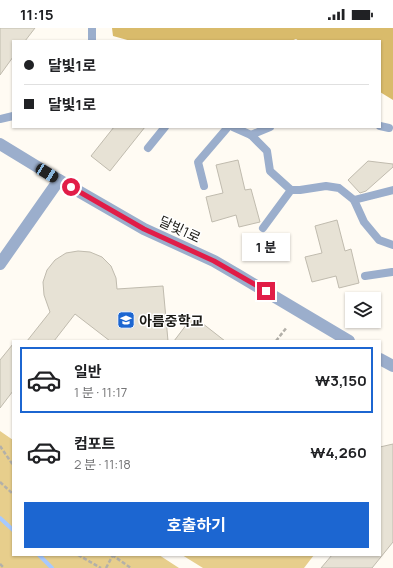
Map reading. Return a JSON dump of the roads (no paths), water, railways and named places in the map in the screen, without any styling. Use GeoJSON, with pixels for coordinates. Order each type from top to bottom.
{"type":"FeatureCollection","features":[{"type":"Feature","properties":{"kind":"street","name":"달빛1로"},"geometry":{"type":"LineString","coordinates":[[0,144],[144,229],[214,261],[346,340]]}},
{"type":"Feature","properties":{"kind":"street"},"geometry":{"type":"LineString","coordinates":[[0,264],[59,180]]}},
{"type":"Feature","properties":{"kind":"street"},"geometry":{"type":"LineString","coordinates":[[381,360],[393,366]]}},
{"type":"Feature","properties":{"kind":"lane"},"geometry":{"type":"LineString","coordinates":[[92,28],[92,40]]}},
{"type":"Feature","properties":{"kind":"lane"},"geometry":{"type":"LineString","coordinates":[[0,119],[12,116]]}},
{"type":"Feature","properties":{"kind":"lane"},"geometry":{"type":"LineString","coordinates":[[381,126],[389,128]]}},
{"type":"Feature","properties":{"kind":"lane"},"geometry":{"type":"LineString","coordinates":[[148,148],[164,128]]}},
{"type":"Feature","properties":{"kind":"lane"},"geometry":{"type":"LineString","coordinates":[[204,186],[198,162],[227,128]]}},
{"type":"Feature","properties":{"kind":"lane"},"geometry":{"type":"LineString","coordinates":[[235,128],[251,135],[267,151],[270,171],[291,190],[326,186],[339,188],[354,200],[364,222],[379,240],[393,245]]}},
{"type":"Feature","properties":{"kind":"lane"},"geometry":{"type":"LineString","coordinates":[[251,135],[268,128]]}},
{"type":"Feature","properties":{"kind":"lane"},"geometry":{"type":"LineString","coordinates":[[263,228],[291,190]]}},
{"type":"Feature","properties":{"kind":"lane"},"geometry":{"type":"LineString","coordinates":[[354,200],[393,190]]}},
{"type":"Feature","properties":{"kind":"lane"},"geometry":{"type":"LineString","coordinates":[[365,276],[393,274]]}},
{"type":"Feature","properties":{"kind":"waterway"},"geometry":{"type":"LineString","coordinates":[[0,518],[12,529]]}},
{"type":"Feature","properties":{"kind":"waterway"},"geometry":{"type":"LineString","coordinates":[[40,556],[52,568]]}},
{"type":"Feature","properties":{"kind":"place","name":"아름중학교"},"geometry":{"type":"Point","coordinates":[126,320]}}]}
